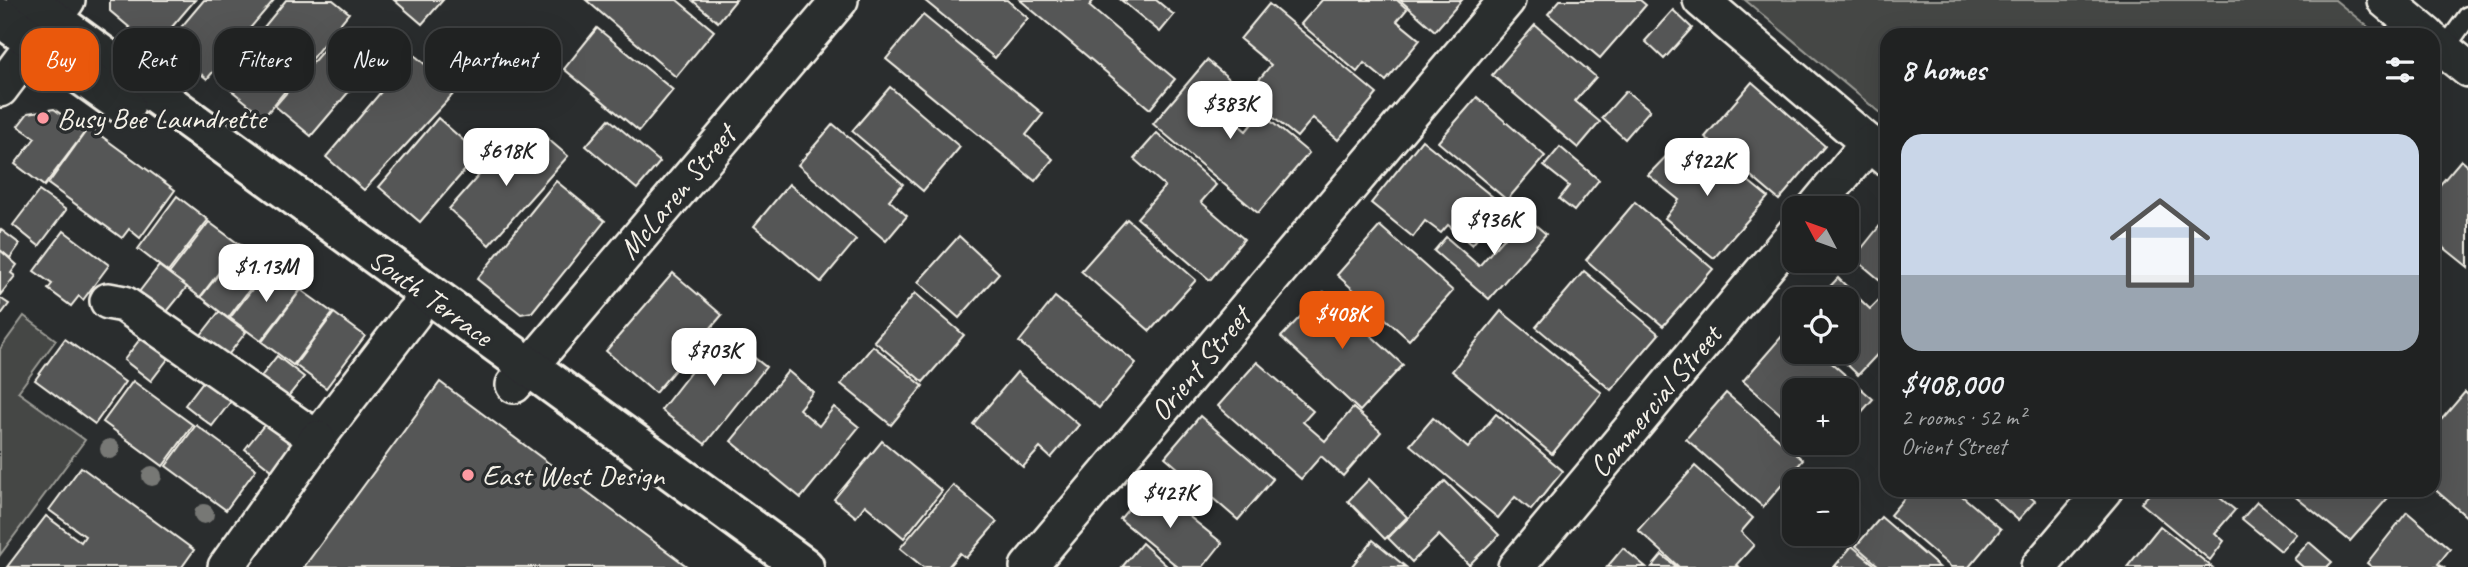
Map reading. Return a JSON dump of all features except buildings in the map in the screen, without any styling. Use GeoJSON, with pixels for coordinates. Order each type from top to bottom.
{"type":"FeatureCollection","features":[{"type":"Feature","properties":{"kind":"street","name":"McLaren Street"},"geometry":{"type":"LineString","coordinates":[[521,376],[841,0]]}},
{"type":"Feature","properties":{"kind":"street","name":"Orient Street"},"geometry":{"type":"LineString","coordinates":[[1028,567],[1507,0]]}},
{"type":"Feature","properties":{"kind":"street"},"geometry":{"type":"LineString","coordinates":[[1701,0],[1878,151],[1828,196]]}},
{"type":"Feature","properties":{"kind":"street"},"geometry":{"type":"LineString","coordinates":[[2385,0],[2419,28]]}},
{"type":"Feature","properties":{"kind":"street","name":"South Terrace"},"geometry":{"type":"LineString","coordinates":[[45,16],[413,314],[521,376],[804,567]]}},
{"type":"Feature","properties":{"kind":"street","name":"South Terrace"},"geometry":{"type":"LineString","coordinates":[[0,17],[45,16],[521,376],[762,567]]}},
{"type":"Feature","properties":{"kind":"street"},"geometry":{"type":"LineString","coordinates":[[0,89],[45,16]]}},
{"type":"Feature","properties":{"kind":"street","name":"Commercial Street"},"geometry":{"type":"LineString","coordinates":[[1516,567],[1782,248]]}},
{"type":"Feature","properties":{"kind":"street"},"geometry":{"type":"LineString","coordinates":[[108,302],[124,304],[317,439]]}},
{"type":"Feature","properties":{"kind":"street"},"geometry":{"type":"LineString","coordinates":[[226,567],[317,439],[413,314]]}},
{"type":"Feature","properties":{"kind":"street"},"geometry":{"type":"LineString","coordinates":[[2039,567],[2098,497]]}},
{"type":"Feature","properties":{"kind":"lane"},"geometry":{"type":"LineString","coordinates":[[2443,48],[2468,16]]}},
{"type":"Feature","properties":{"kind":"shaded area"},"geometry":{"type":"Polygon","coordinates":[[[1745,0],[2335,0],[2369,28],[1880,28],[1880,113],[1745,0]]]}},
{"type":"Feature","properties":{"kind":"shaded area"},"geometry":{"type":"Polygon","coordinates":[[[24,316],[56,340],[18,392],[85,440],[0,555],[0,349],[24,316]]]}},
{"type":"Feature","properties":{"kind":"place","name":"Busy Bee Laundrette"},"geometry":{"type":"Point","coordinates":[43,118]}},
{"type":"Feature","properties":{"kind":"place","name":"East West Design"},"geometry":{"type":"Point","coordinates":[468,475]}}]}
